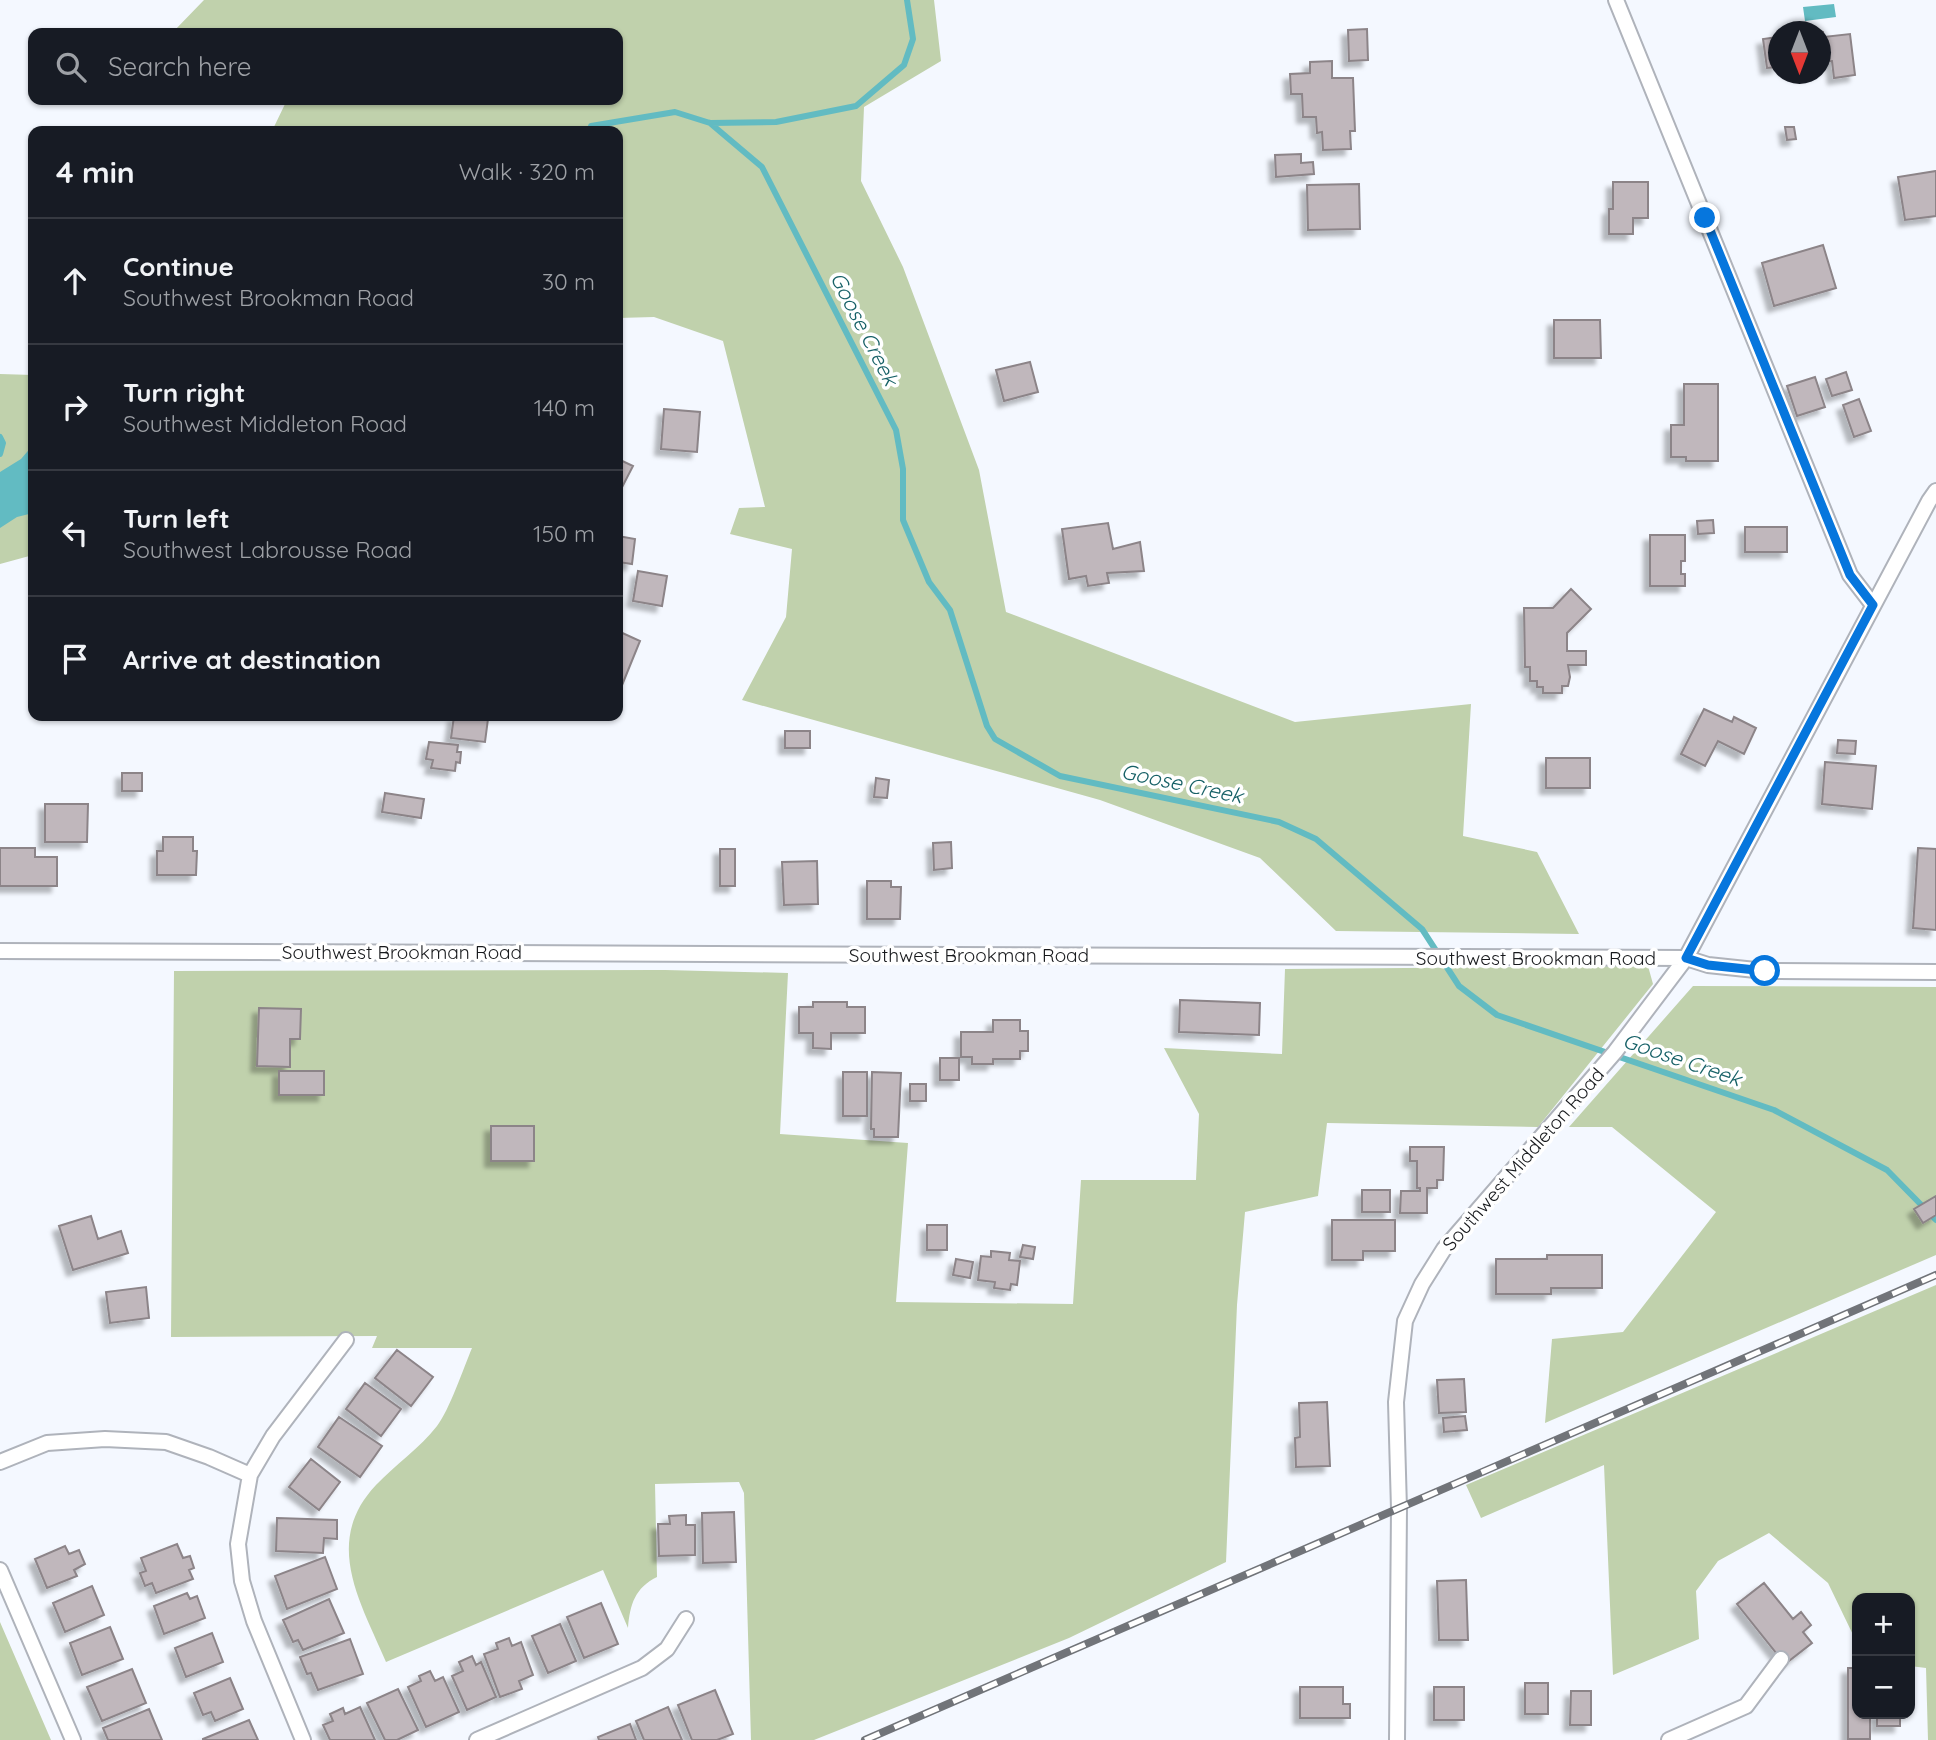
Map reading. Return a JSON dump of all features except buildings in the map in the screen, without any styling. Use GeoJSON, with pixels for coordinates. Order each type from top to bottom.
{"type":"FeatureCollection","features":[{"type":"Feature","properties":{"kind":"street"},"geometry":{"type":"LineString","coordinates":[[1616,0],[1850,575],[1873,605]]}},
{"type":"Feature","properties":{"kind":"street","name":"Southwest Middleton Road"},"geometry":{"type":"LineString","coordinates":[[1397,1740],[1399,1509],[1396,1402],[1405,1321],[1422,1284],[1444,1250],[1615,1052],[1686,958],[1936,491]]}},
{"type":"Feature","properties":{"kind":"street","name":"Southwest Brookman Road"},"geometry":{"type":"LineString","coordinates":[[0,951],[1686,958],[1708,965],[1765,971],[1936,972]]}},
{"type":"Feature","properties":{"kind":"street"},"geometry":{"type":"LineString","coordinates":[[303,1740],[254,1621],[242,1581],[238,1544],[250,1475],[273,1436],[346,1340]]}},
{"type":"Feature","properties":{"kind":"street"},"geometry":{"type":"LineString","coordinates":[[0,1462],[47,1443],[105,1440],[166,1442],[250,1475]]}},
{"type":"Feature","properties":{"kind":"street"},"geometry":{"type":"LineString","coordinates":[[0,1570],[73,1740]]}},
{"type":"Feature","properties":{"kind":"street"},"geometry":{"type":"LineString","coordinates":[[477,1740],[642,1668],[667,1650],[686,1619]]}},
{"type":"Feature","properties":{"kind":"street"},"geometry":{"type":"LineString","coordinates":[[1669,1740],[1746,1706],[1781,1659]]}},
{"type":"Feature","properties":{"kind":"green space"},"geometry":{"type":"Polygon","coordinates":[[[204,0],[934,0],[941,61],[864,107],[861,181],[903,267],[979,470],[1006,612],[1295,722],[1471,704],[1463,836],[1537,852],[1579,934],[1336,931],[1260,858],[1100,800],[742,700],[786,617],[792,549],[730,534],[739,508],[765,507],[723,341],[654,317],[623,318],[623,126],[274,126],[285,105],[623,105],[623,28],[177,28],[204,0]]]}},
{"type":"Feature","properties":{"kind":"green space"},"geometry":{"type":"Polygon","coordinates":[[[0,374],[28,375],[28,556],[0,564],[0,374]]]}},
{"type":"Feature","properties":{"kind":"green space"},"geometry":{"type":"Polygon","coordinates":[[[1648,966],[1653,984],[1538,1127],[1327,1123],[1318,1196],[1245,1212],[1237,1305],[1226,1562],[1069,1638],[814,1740],[751,1740],[744,1493],[739,1482],[655,1484],[657,1577],[643,1586],[635,1598],[628,1628],[603,1570],[386,1662],[366,1617],[351,1573],[351,1528],[360,1507],[376,1485],[423,1442],[442,1419],[472,1348],[372,1348],[377,1336],[171,1337],[174,971],[665,970],[788,973],[780,1134],[908,1143],[896,1302],[1073,1304],[1081,1180],[1196,1180],[1199,1114],[1164,1048],[1282,1054],[1285,969],[1648,966]]]}},
{"type":"Feature","properties":{"kind":"green space"},"geometry":{"type":"Polygon","coordinates":[[[1693,986],[1936,987],[1936,1255],[1545,1423],[1552,1339],[1623,1332],[1716,1212],[1612,1127],[1569,1127],[1693,986]]]}},
{"type":"Feature","properties":{"kind":"green space"},"geometry":{"type":"Polygon","coordinates":[[[1936,1285],[1936,1740],[1928,1740],[1926,1668],[1915,1667],[1915,1593],[1852,1593],[1852,1633],[1828,1583],[1769,1533],[1718,1561],[1696,1591],[1699,1639],[1613,1675],[1604,1465],[1481,1518],[1466,1485],[1936,1285]]]}},
{"type":"Feature","properties":{"kind":"green space"},"geometry":{"type":"Polygon","coordinates":[[[0,1622],[51,1740],[0,1740],[0,1622]]]}},
{"type":"Feature","properties":{"kind":"water"},"geometry":{"type":"Polygon","coordinates":[[[1834,4],[1836,17],[1805,21],[1803,7],[1834,4]]]}},
{"type":"Feature","properties":{"kind":"water"},"geometry":{"type":"Polygon","coordinates":[[[28,451],[28,514],[17,517],[0,528],[0,472],[21,459],[28,451]]]}},
{"type":"Feature","properties":{"kind":"waterway"},"geometry":{"type":"LineString","coordinates":[[591,126],[675,112],[710,123],[776,122],[856,106],[904,65],[913,39],[907,0]]}},
{"type":"Feature","properties":{"kind":"waterway","name":"Goose Creek"},"geometry":{"type":"LineString","coordinates":[[710,123],[762,167],[896,430],[903,469],[903,520],[929,582],[950,610],[987,726],[995,739],[1060,776],[1279,822],[1316,839],[1422,929],[1459,986],[1497,1015],[1774,1110],[1887,1170],[1936,1220]]}},
{"type":"Feature","properties":{"kind":"waterway"},"geometry":{"type":"LineString","coordinates":[[0,437],[3,443],[0,454]]}},
{"type":"Feature","properties":{"kind":"railway"},"geometry":{"type":"LineString","coordinates":[[865,1740],[1936,1275]]}},
{"type":"Feature","properties":{"kind":"route"},"geometry":{"type":"LineString","coordinates":[[1705,218],[1850,575],[1873,605],[1686,958],[1708,965],[1765,971]]}}]}
